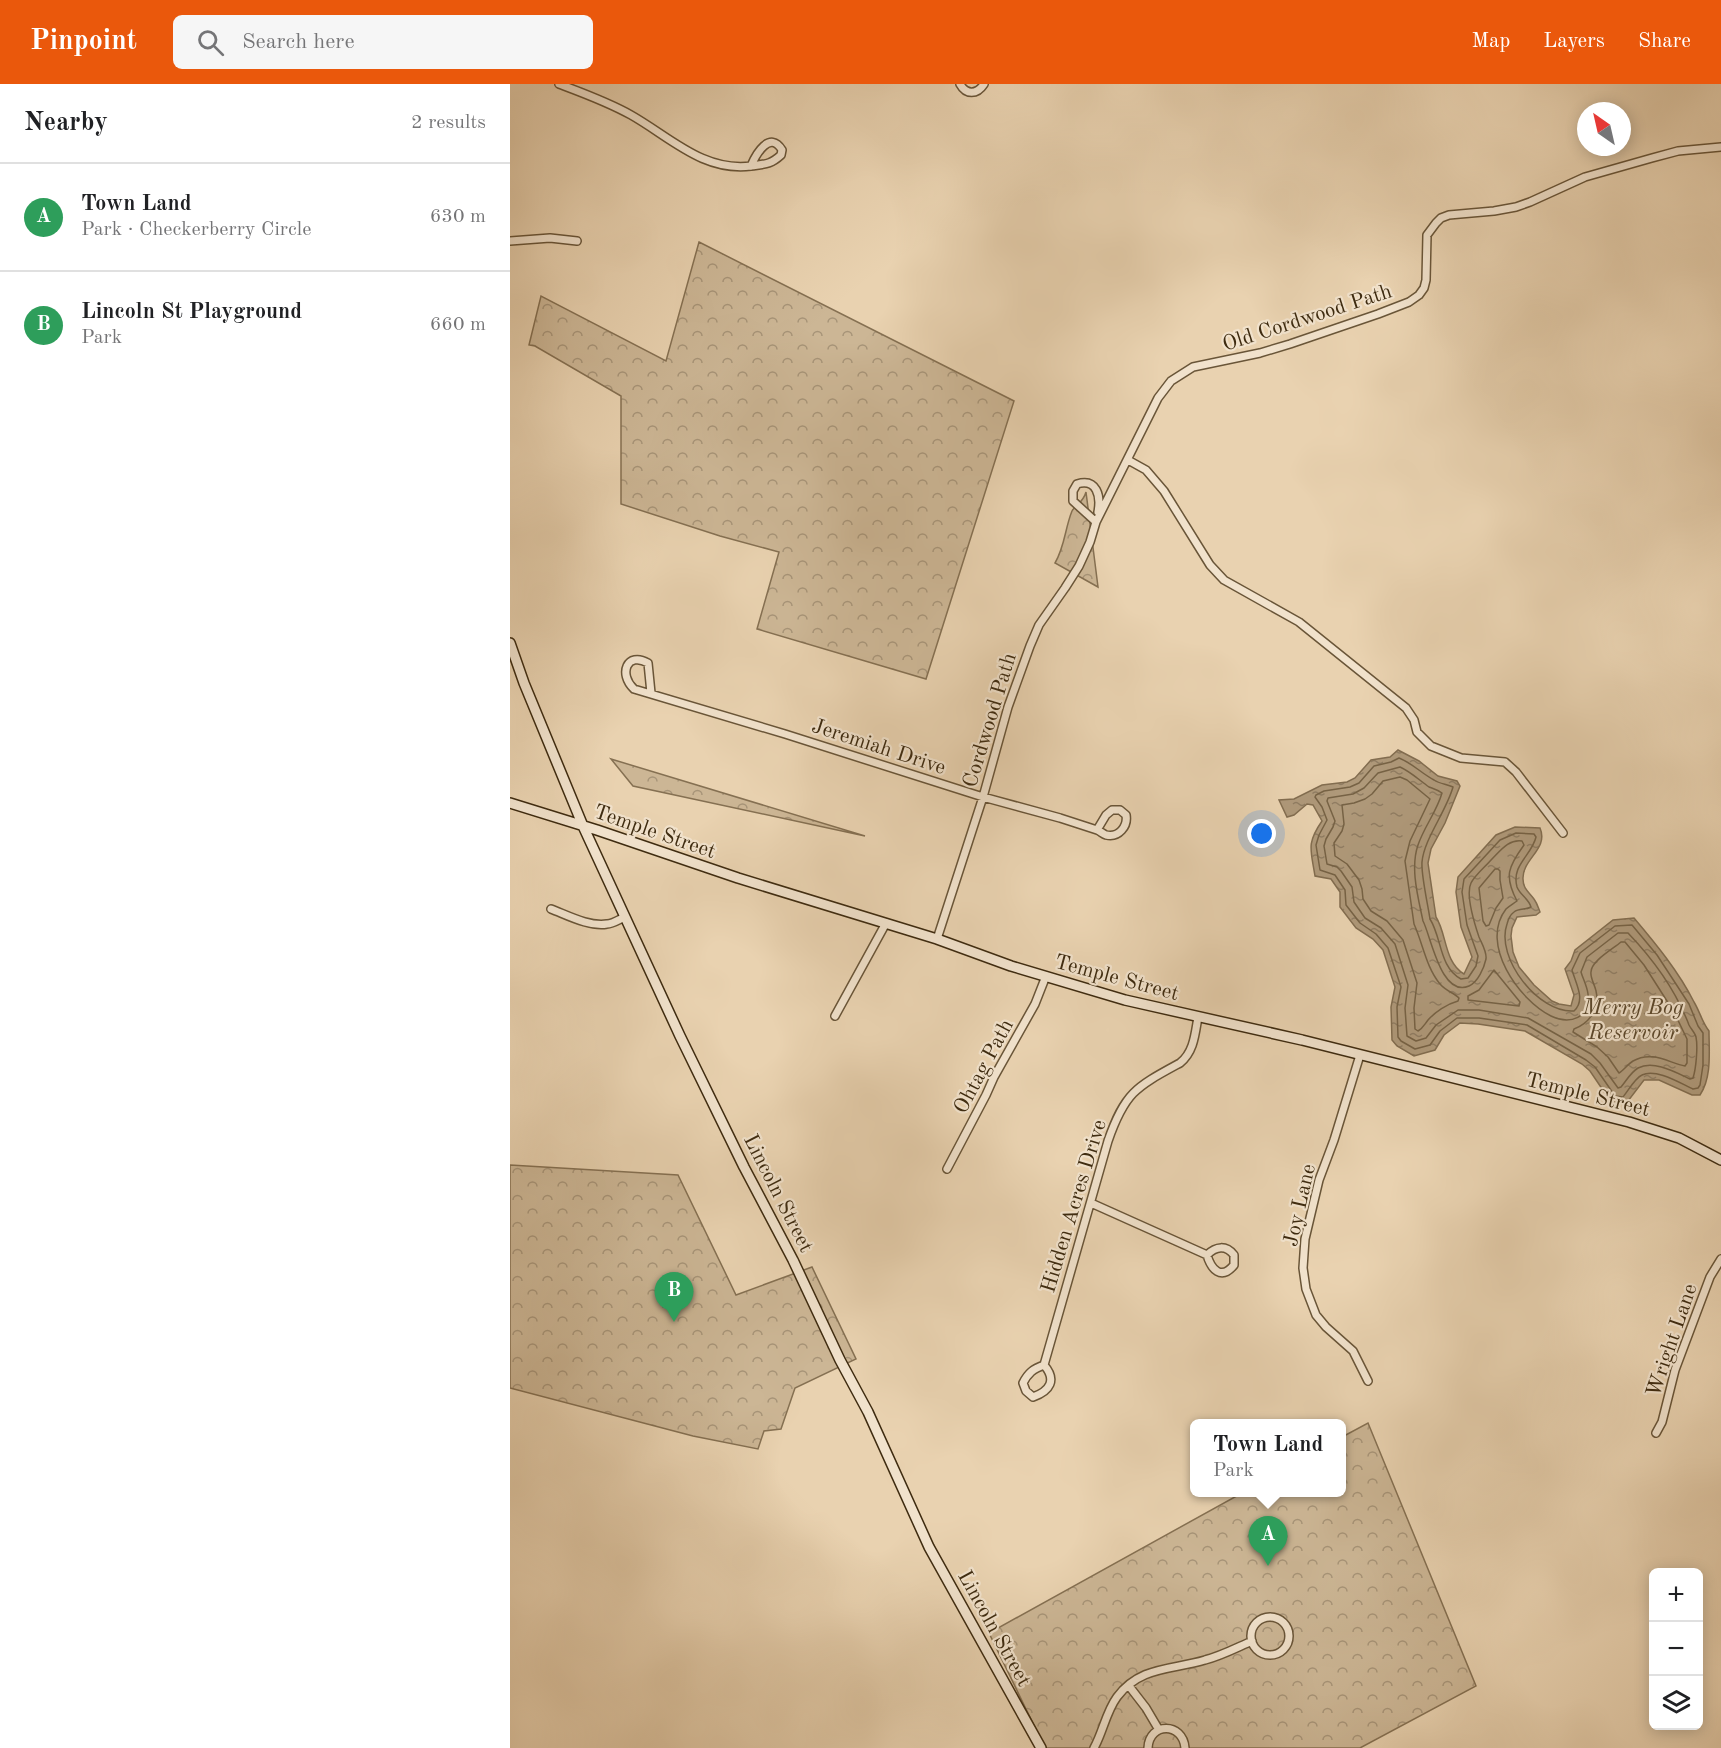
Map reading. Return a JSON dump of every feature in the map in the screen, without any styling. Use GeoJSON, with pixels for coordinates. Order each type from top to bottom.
{"type":"FeatureCollection","features":[{"type":"Feature","properties":{"kind":"main road","name":"Lincoln Street"},"geometry":{"type":"LineString","coordinates":[[510,643],[524,683],[583,826],[744,1167],[793,1260],[840,1360],[868,1413],[929,1547],[1041,1748]]}},
{"type":"Feature","properties":{"kind":"main road","name":"Temple Street"},"geometry":{"type":"LineString","coordinates":[[510,803],[738,878],[938,939],[1011,966],[1125,1000],[1302,1040],[1656,1130],[1679,1138],[1721,1160]]}},
{"type":"Feature","properties":{"kind":"street"},"geometry":{"type":"LineString","coordinates":[[559,84],[618,108],[686,150],[709,161],[730,167],[751,166]]}},
{"type":"Feature","properties":{"kind":"street"},"geometry":{"type":"LineString","coordinates":[[960,84],[967,92],[972,93],[984,84]]}},
{"type":"Feature","properties":{"kind":"street","name":"Old Cordwood Path"},"geometry":{"type":"LineString","coordinates":[[1096,522],[1163,391],[1171,381],[1187,370],[1290,344],[1400,306],[1419,295],[1426,280],[1427,235],[1430,228],[1449,215],[1516,207],[1585,177],[1642,160],[1678,151],[1721,147]]}},
{"type":"Feature","properties":{"kind":"street"},"geometry":{"type":"LineString","coordinates":[[510,241],[550,238],[577,241]]}},
{"type":"Feature","properties":{"kind":"street"},"geometry":{"type":"LineString","coordinates":[[1128,460],[1146,470],[1164,491],[1210,565],[1224,580],[1299,622],[1406,708],[1414,720],[1417,732],[1431,746],[1461,758],[1505,762],[1516,772],[1563,833]]}},
{"type":"Feature","properties":{"kind":"street","name":"Cordwood Path"},"geometry":{"type":"LineString","coordinates":[[938,939],[1008,707],[1030,646],[1039,625],[1079,566],[1090,542],[1096,522],[1100,505],[1099,494],[1089,483],[1078,484],[1073,491],[1074,502],[1096,522]]}},
{"type":"Feature","properties":{"kind":"street","name":"Jeremiah Drive"},"geometry":{"type":"LineString","coordinates":[[651,693],[648,663],[639,660],[629,663],[625,670],[628,682],[634,689],[1060,818],[1106,835],[1123,830],[1126,815],[1120,810],[1112,810],[1097,830]]}},
{"type":"Feature","properties":{"kind":"street"},"geometry":{"type":"LineString","coordinates":[[551,909],[594,924],[608,924],[625,917]]}},
{"type":"Feature","properties":{"kind":"street"},"geometry":{"type":"LineString","coordinates":[[835,1016],[886,923]]}},
{"type":"Feature","properties":{"kind":"street","name":"Ohtag Path"},"geometry":{"type":"LineString","coordinates":[[947,1169],[993,1077],[1035,1004],[1046,976]]}},
{"type":"Feature","properties":{"kind":"street","name":"Hidden Acres Drive"},"geometry":{"type":"LineString","coordinates":[[1044,1365],[1108,1141],[1120,1110],[1136,1089],[1180,1063],[1186,1057],[1194,1040],[1198,1017]]}},
{"type":"Feature","properties":{"kind":"street","name":"Joy Lane"},"geometry":{"type":"LineString","coordinates":[[1360,1055],[1319,1180],[1305,1239],[1303,1268],[1306,1289],[1316,1315],[1353,1351],[1368,1381]]}},
{"type":"Feature","properties":{"kind":"street"},"geometry":{"type":"LineString","coordinates":[[1091,1203],[1207,1255]]}},
{"type":"Feature","properties":{"kind":"street","name":"Wright Lane"},"geometry":{"type":"LineString","coordinates":[[1656,1433],[1662,1422],[1675,1370],[1706,1287],[1721,1259]]}},
{"type":"Feature","properties":{"kind":"street","name":"Hidden Acres Drive"},"geometry":{"type":"LineString","coordinates":[[1044,1365],[1049,1371],[1050,1385],[1045,1393],[1033,1397],[1026,1391],[1023,1383],[1027,1375],[1044,1365]]}},
{"type":"Feature","properties":{"kind":"street"},"geometry":{"type":"LineString","coordinates":[[1263,1619],[1281,1621],[1288,1632],[1287,1644],[1283,1650],[1272,1655],[1261,1653],[1252,1641],[1254,1627],[1263,1619]]}},
{"type":"Feature","properties":{"kind":"street"},"geometry":{"type":"LineString","coordinates":[[1094,1748],[1119,1695],[1141,1676],[1152,1671],[1218,1656],[1252,1641]]}},
{"type":"Feature","properties":{"kind":"street"},"geometry":{"type":"LineString","coordinates":[[1129,1686],[1159,1730]]}},
{"type":"Feature","properties":{"kind":"street"},"geometry":{"type":"LineString","coordinates":[[1148,1748],[1150,1738],[1159,1730],[1172,1729],[1182,1737],[1185,1748]]}},
{"type":"Feature","properties":{"kind":"green space"},"geometry":{"type":"Polygon","coordinates":[[[699,242],[1014,401],[926,679],[757,629],[779,552],[720,536],[621,504],[621,396],[535,346],[529,345],[541,296],[666,361],[699,242]]]}},
{"type":"Feature","properties":{"kind":"green space"},"geometry":{"type":"Polygon","coordinates":[[[1086,492],[1098,587],[1055,563],[1072,511],[1086,492]]]}},
{"type":"Feature","properties":{"kind":"green space"},"geometry":{"type":"Polygon","coordinates":[[[611,759],[865,836],[633,786],[611,759]]]}},
{"type":"Feature","properties":{"kind":"green space"},"geometry":{"type":"Polygon","coordinates":[[[510,1165],[678,1175],[736,1295],[812,1267],[856,1359],[795,1388],[781,1429],[764,1431],[758,1449],[693,1436],[510,1388],[510,1165]]]}},
{"type":"Feature","properties":{"kind":"green space"},"geometry":{"type":"Polygon","coordinates":[[[1368,1423],[1476,1686],[1360,1748],[1045,1748],[989,1633],[1235,1497],[1346,1497],[1346,1435],[1368,1423]]]}},
{"type":"Feature","properties":{"kind":"water","name":"Merry Bog Reservoir"},"geometry":{"type":"Polygon","coordinates":[[[1398,750],[1419,761],[1438,776],[1457,781],[1460,786],[1445,823],[1431,849],[1428,863],[1436,917],[1449,955],[1458,969],[1464,974],[1472,957],[1461,927],[1456,892],[1458,877],[1496,835],[1515,827],[1540,828],[1541,842],[1524,872],[1523,882],[1540,912],[1536,915],[1517,917],[1512,928],[1513,952],[1519,967],[1552,1001],[1571,1006],[1574,995],[1565,969],[1575,950],[1613,920],[1634,918],[1681,980],[1709,1031],[1708,1072],[1700,1095],[1692,1095],[1659,1080],[1644,1080],[1625,1105],[1611,1102],[1590,1071],[1582,1064],[1525,1031],[1460,1023],[1444,1035],[1435,1050],[1414,1056],[1397,1046],[1392,1040],[1391,1007],[1395,987],[1383,950],[1373,939],[1356,928],[1340,907],[1340,892],[1331,879],[1315,876],[1311,847],[1322,821],[1313,805],[1307,804],[1294,815],[1287,817],[1279,800],[1294,799],[1322,785],[1347,782],[1355,778],[1371,760],[1390,757],[1398,750]]]}},
{"type":"Feature","properties":{"kind":"place","name":"Lincoln St Playground"},"geometry":{"type":"Point","coordinates":[674,1322]}},
{"type":"Feature","properties":{"kind":"place","name":"Town Land"},"geometry":{"type":"Point","coordinates":[1268,1566]}}]}
